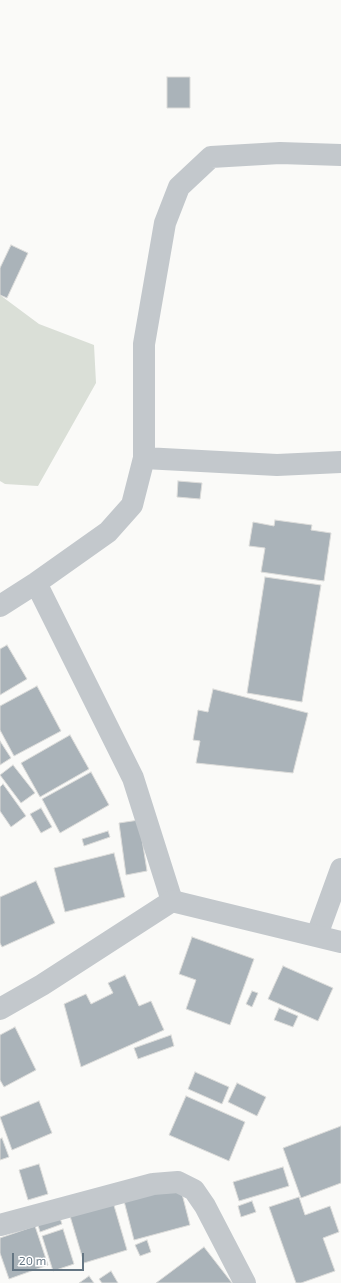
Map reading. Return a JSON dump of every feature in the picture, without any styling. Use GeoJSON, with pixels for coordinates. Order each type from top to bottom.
{"type":"FeatureCollection","features":[{"type":"Feature","properties":{"kind":"street"},"geometry":{"type":"LineString","coordinates":[[0,606],[36,583],[108,532],[132,505],[144,458],[144,344],[165,223],[179,186],[211,157],[280,153],[341,155]]}},
{"type":"Feature","properties":{"kind":"street"},"geometry":{"type":"LineString","coordinates":[[144,458],[277,465],[341,462]]}},
{"type":"Feature","properties":{"kind":"street"},"geometry":{"type":"LineString","coordinates":[[36,583],[133,778],[172,901]]}},
{"type":"Feature","properties":{"kind":"street"},"geometry":{"type":"LineString","coordinates":[[317,935],[341,869]]}},
{"type":"Feature","properties":{"kind":"street"},"geometry":{"type":"LineString","coordinates":[[0,1010],[42,985],[172,901],[341,942]]}},
{"type":"Feature","properties":{"kind":"street"},"geometry":{"type":"LineString","coordinates":[[0,1225],[153,1184],[178,1182],[194,1190],[205,1206],[245,1283]]}},
{"type":"Feature","properties":{"kind":"shaded area"},"geometry":{"type":"Polygon","coordinates":[[[0,295],[39,324],[94,345],[96,383],[38,486],[5,484],[0,481],[0,295]]]}},
{"type":"Feature","properties":{"kind":"building"},"geometry":{"type":"Polygon","coordinates":[[[167,77],[190,77],[190,108],[167,108],[167,77]]]}},
{"type":"Feature","properties":{"kind":"building"},"geometry":{"type":"Polygon","coordinates":[[[11,245],[28,253],[7,298],[0,295],[0,268],[11,245]]]}},
{"type":"Feature","properties":{"kind":"building"},"geometry":{"type":"Polygon","coordinates":[[[178,481],[202,483],[200,499],[177,497],[178,481]]]}},
{"type":"Feature","properties":{"kind":"building"},"geometry":{"type":"Polygon","coordinates":[[[275,520],[312,525],[311,530],[331,533],[324,581],[261,572],[265,548],[249,546],[253,522],[274,526],[275,520]]]}},
{"type":"Feature","properties":{"kind":"building"},"geometry":{"type":"Polygon","coordinates":[[[265,577],[321,585],[302,702],[247,693],[265,577]]]}},
{"type":"Feature","properties":{"kind":"building"},"geometry":{"type":"Polygon","coordinates":[[[7,645],[27,679],[0,695],[0,649],[7,645]]]}},
{"type":"Feature","properties":{"kind":"building"},"geometry":{"type":"Polygon","coordinates":[[[37,686],[61,731],[14,756],[0,730],[0,706],[37,686]]]}},
{"type":"Feature","properties":{"kind":"building"},"geometry":{"type":"Polygon","coordinates":[[[213,689],[308,713],[293,773],[196,763],[200,741],[193,740],[198,710],[208,712],[213,689]]]}},
{"type":"Feature","properties":{"kind":"building"},"geometry":{"type":"Polygon","coordinates":[[[70,735],[89,769],[40,797],[21,763],[70,735]]]}},
{"type":"Feature","properties":{"kind":"building"},"geometry":{"type":"Polygon","coordinates":[[[0,741],[11,758],[0,765],[0,741]]]}},
{"type":"Feature","properties":{"kind":"building"},"geometry":{"type":"Polygon","coordinates":[[[13,765],[35,793],[21,803],[0,775],[13,765]]]}},
{"type":"Feature","properties":{"kind":"building"},"geometry":{"type":"Polygon","coordinates":[[[91,772],[109,805],[60,833],[42,799],[91,772]]]}},
{"type":"Feature","properties":{"kind":"building"},"geometry":{"type":"Polygon","coordinates":[[[3,784],[26,816],[11,827],[0,811],[0,787],[3,784]]]}},
{"type":"Feature","properties":{"kind":"building"},"geometry":{"type":"Polygon","coordinates":[[[41,808],[52,827],[41,833],[30,814],[41,808]]]}},
{"type":"Feature","properties":{"kind":"building"},"geometry":{"type":"Polygon","coordinates":[[[139,820],[147,871],[126,875],[119,823],[139,820]]]}},
{"type":"Feature","properties":{"kind":"building"},"geometry":{"type":"Polygon","coordinates":[[[108,831],[110,837],[84,846],[82,839],[108,831]]]}},
{"type":"Feature","properties":{"kind":"building"},"geometry":{"type":"Polygon","coordinates":[[[114,853],[125,897],[65,912],[54,868],[114,853]]]}},
{"type":"Feature","properties":{"kind":"building"},"geometry":{"type":"Polygon","coordinates":[[[36,881],[55,923],[2,947],[0,943],[0,897],[36,881]]]}},
{"type":"Feature","properties":{"kind":"building"},"geometry":{"type":"Polygon","coordinates":[[[192,937],[254,959],[230,1025],[186,1009],[196,980],[179,974],[192,937]]]}},
{"type":"Feature","properties":{"kind":"building"},"geometry":{"type":"Polygon","coordinates":[[[283,966],[333,988],[318,1021],[268,999],[283,966]]]}},
{"type":"Feature","properties":{"kind":"building"},"geometry":{"type":"Polygon","coordinates":[[[125,975],[139,1006],[151,1001],[164,1030],[81,1067],[64,1004],[86,994],[91,1004],[113,993],[108,983],[125,975]]]}},
{"type":"Feature","properties":{"kind":"building"},"geometry":{"type":"Polygon","coordinates":[[[252,991],[258,993],[252,1007],[246,1004],[252,991]]]}},
{"type":"Feature","properties":{"kind":"building"},"geometry":{"type":"Polygon","coordinates":[[[279,1008],[298,1016],[293,1027],[274,1020],[279,1008]]]}},
{"type":"Feature","properties":{"kind":"building"},"geometry":{"type":"Polygon","coordinates":[[[15,1027],[36,1070],[4,1087],[0,1080],[0,1035],[15,1027]]]}},
{"type":"Feature","properties":{"kind":"building"},"geometry":{"type":"Polygon","coordinates":[[[171,1035],[174,1046],[138,1059],[134,1048],[171,1035]]]}},
{"type":"Feature","properties":{"kind":"building"},"geometry":{"type":"Polygon","coordinates":[[[195,1072],[229,1087],[222,1104],[188,1089],[195,1072]]]}},
{"type":"Feature","properties":{"kind":"building"},"geometry":{"type":"Polygon","coordinates":[[[237,1083],[266,1097],[257,1116],[228,1102],[237,1083]]]}},
{"type":"Feature","properties":{"kind":"building"},"geometry":{"type":"Polygon","coordinates":[[[186,1096],[245,1122],[229,1161],[169,1135],[186,1096]]]}},
{"type":"Feature","properties":{"kind":"building"},"geometry":{"type":"Polygon","coordinates":[[[39,1101],[52,1133],[12,1150],[0,1117],[39,1101]]]}},
{"type":"Feature","properties":{"kind":"building"},"geometry":{"type":"Polygon","coordinates":[[[341,1126],[341,1183],[301,1198],[283,1148],[341,1126]]]}},
{"type":"Feature","properties":{"kind":"building"},"geometry":{"type":"Polygon","coordinates":[[[2,1138],[9,1157],[0,1160],[0,1139],[2,1138]]]}},
{"type":"Feature","properties":{"kind":"building"},"geometry":{"type":"Polygon","coordinates":[[[39,1164],[48,1194],[28,1200],[19,1170],[39,1164]]]}},
{"type":"Feature","properties":{"kind":"building"},"geometry":{"type":"Polygon","coordinates":[[[283,1167],[289,1186],[239,1201],[233,1182],[283,1167]]]}},
{"type":"Feature","properties":{"kind":"building"},"geometry":{"type":"Polygon","coordinates":[[[180,1186],[190,1225],[134,1240],[124,1201],[180,1186]]]}},
{"type":"Feature","properties":{"kind":"building"},"geometry":{"type":"Polygon","coordinates":[[[299,1197],[305,1215],[330,1206],[339,1232],[323,1238],[335,1271],[301,1283],[296,1283],[269,1207],[299,1197]]]}},
{"type":"Feature","properties":{"kind":"building"},"geometry":{"type":"Polygon","coordinates":[[[252,1201],[256,1212],[241,1217],[238,1206],[252,1201]]]}},
{"type":"Feature","properties":{"kind":"building"},"geometry":{"type":"Polygon","coordinates":[[[113,1202],[127,1250],[84,1263],[70,1216],[113,1202]]]}},
{"type":"Feature","properties":{"kind":"building"},"geometry":{"type":"Polygon","coordinates":[[[60,1218],[62,1224],[40,1232],[38,1225],[60,1218]]]}},
{"type":"Feature","properties":{"kind":"building"},"geometry":{"type":"Polygon","coordinates":[[[35,1226],[48,1265],[9,1279],[0,1253],[0,1238],[35,1226]]]}},
{"type":"Feature","properties":{"kind":"building"},"geometry":{"type":"Polygon","coordinates":[[[63,1229],[74,1264],[53,1271],[42,1236],[63,1229]]]}},
{"type":"Feature","properties":{"kind":"building"},"geometry":{"type":"Polygon","coordinates":[[[147,1240],[151,1252],[140,1256],[135,1245],[147,1240]]]}},
{"type":"Feature","properties":{"kind":"building"},"geometry":{"type":"Polygon","coordinates":[[[204,1247],[232,1283],[156,1283],[204,1247]]]}},
{"type":"Feature","properties":{"kind":"building"},"geometry":{"type":"Polygon","coordinates":[[[111,1271],[118,1283],[102,1283],[99,1279],[111,1271]]]}},
{"type":"Feature","properties":{"kind":"building"},"geometry":{"type":"Polygon","coordinates":[[[89,1276],[94,1283],[79,1283],[89,1276]]]}}]}
